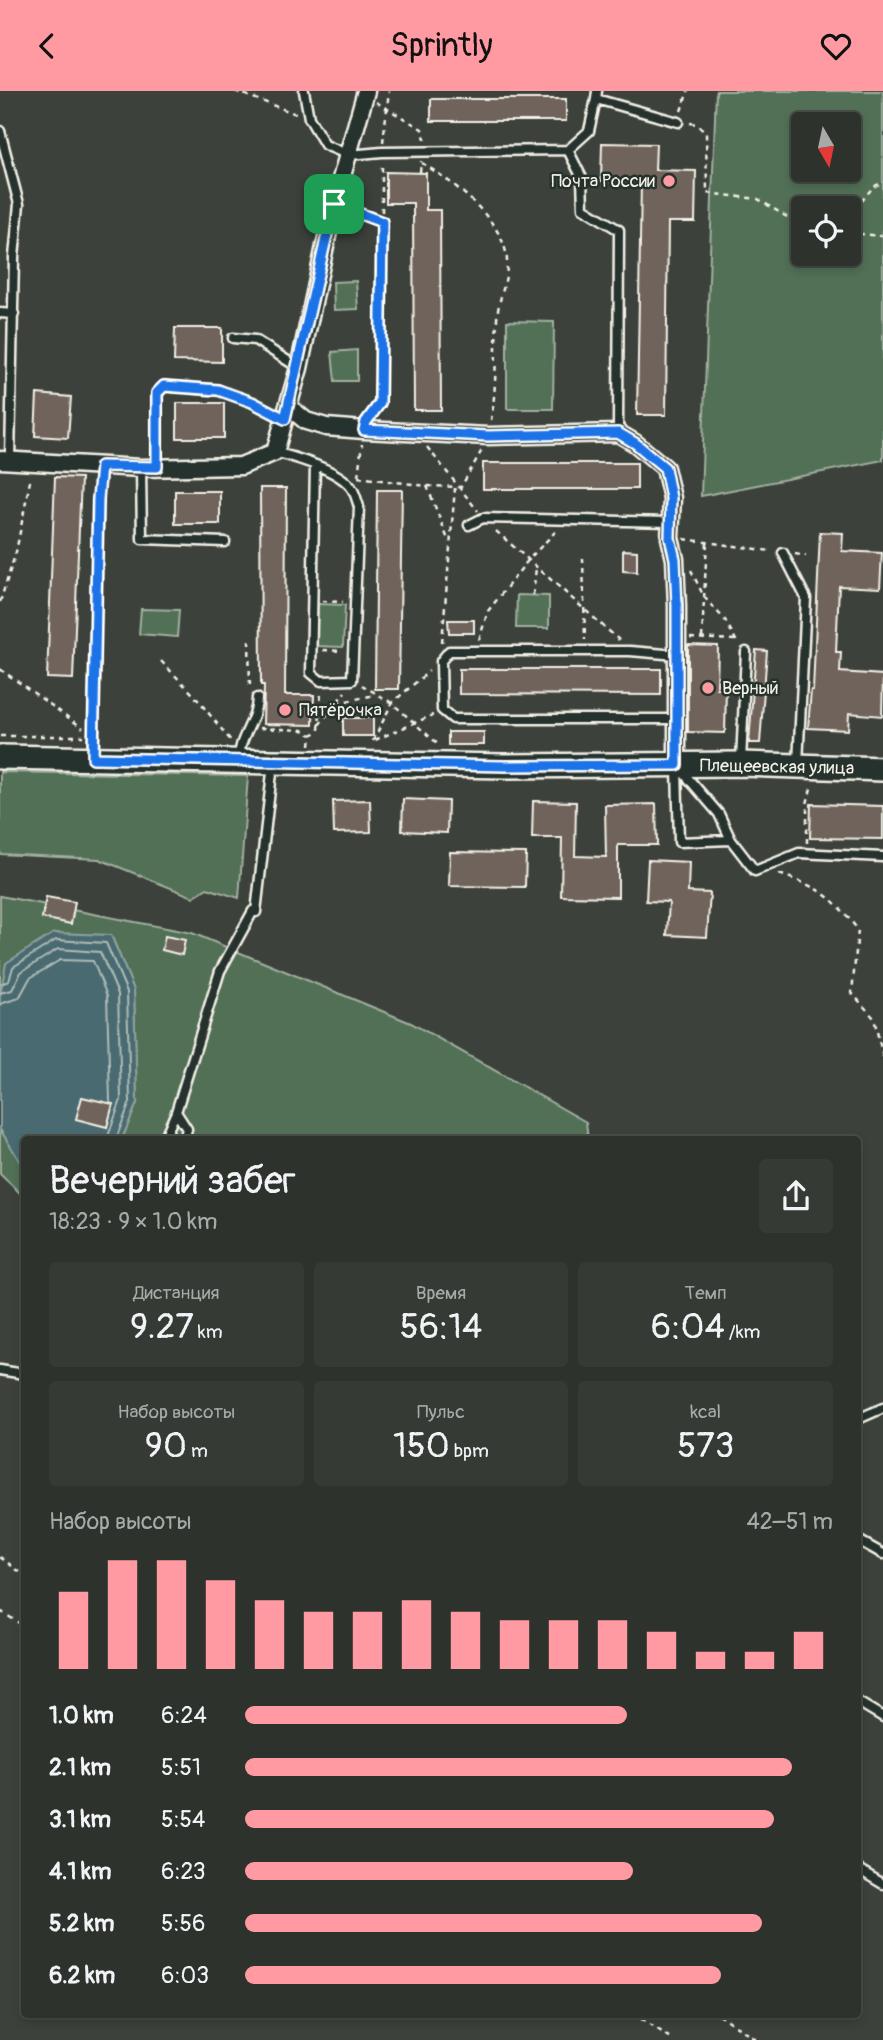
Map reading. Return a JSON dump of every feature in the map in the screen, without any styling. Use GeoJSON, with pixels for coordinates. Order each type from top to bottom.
{"type":"FeatureCollection","features":[{"type":"Feature","properties":{"kind":"street"},"geometry":{"type":"LineString","coordinates":[[5,460],[149,468],[241,466],[275,452],[299,368],[334,204],[365,93]]}},
{"type":"Feature","properties":{"kind":"street"},"geometry":{"type":"LineString","coordinates":[[287,413],[326,427],[416,434],[488,436],[618,433],[635,443],[665,468],[671,498],[670,538],[675,559],[677,765]]}},
{"type":"Feature","properties":{"kind":"street","name":"Плещеевская улица"},"geometry":{"type":"LineString","coordinates":[[0,757],[94,747],[239,755],[273,761],[505,766],[741,764],[805,775],[883,769]]}},
{"type":"Feature","properties":{"kind":"lane"},"geometry":{"type":"LineString","coordinates":[[304,91],[309,118],[325,145],[349,155],[382,152],[568,150],[589,131],[596,95],[678,122]]}},
{"type":"Feature","properties":{"kind":"lane"},"geometry":{"type":"LineString","coordinates":[[0,131],[19,204],[5,460]]}},
{"type":"Feature","properties":{"kind":"lane"},"geometry":{"type":"LineString","coordinates":[[568,150],[582,178],[583,208],[619,230],[618,433]]}},
{"type":"Feature","properties":{"kind":"lane"},"geometry":{"type":"LineString","coordinates":[[334,204],[382,222],[380,403],[366,422],[364,430]]}},
{"type":"Feature","properties":{"kind":"lane"},"geometry":{"type":"LineString","coordinates":[[0,313],[15,314]]}},
{"type":"Feature","properties":{"kind":"lane"},"geometry":{"type":"LineString","coordinates":[[233,338],[255,340],[299,368]]}},
{"type":"Feature","properties":{"kind":"lane"},"geometry":{"type":"LineString","coordinates":[[218,390],[164,386],[157,393],[142,539],[225,542]]}},
{"type":"Feature","properties":{"kind":"lane"},"geometry":{"type":"LineString","coordinates":[[275,452],[315,465],[351,486],[359,507],[352,680],[321,681],[311,673],[315,465]]}},
{"type":"Feature","properties":{"kind":"lane"},"geometry":{"type":"LineString","coordinates":[[94,747],[98,499]]}},
{"type":"Feature","properties":{"kind":"lane"},"geometry":{"type":"LineString","coordinates":[[469,525],[484,518],[670,522]]}},
{"type":"Feature","properties":{"kind":"lane"},"geometry":{"type":"LineString","coordinates":[[783,553],[806,598],[805,775]]}},
{"type":"Feature","properties":{"kind":"lane"},"geometry":{"type":"LineString","coordinates":[[677,655],[630,651],[449,651],[441,661],[442,710],[453,719],[677,719]]}},
{"type":"Feature","properties":{"kind":"lane"},"geometry":{"type":"LineString","coordinates":[[741,764],[746,652]]}},
{"type":"Feature","properties":{"kind":"lane"},"geometry":{"type":"LineString","coordinates":[[239,755],[252,723],[257,698]]}},
{"type":"Feature","properties":{"kind":"lane"},"geometry":{"type":"LineString","coordinates":[[165,1136],[176,1112],[220,971],[254,911],[273,761]]}},
{"type":"Feature","properties":{"kind":"lane"},"geometry":{"type":"LineString","coordinates":[[677,765],[680,842],[732,840]]}},
{"type":"Feature","properties":{"kind":"lane"},"geometry":{"type":"LineString","coordinates":[[677,765],[719,814],[732,840],[755,871],[799,853],[883,857]]}},
{"type":"Feature","properties":{"kind":"lane"},"geometry":{"type":"LineString","coordinates":[[176,1112],[187,1129],[185,1136]]}},
{"type":"Feature","properties":{"kind":"lane"},"geometry":{"type":"LineString","coordinates":[[0,1370],[21,1374]]}},
{"type":"Feature","properties":{"kind":"lane"},"geometry":{"type":"LineString","coordinates":[[861,1418],[883,1408]]}},
{"type":"Feature","properties":{"kind":"lane"},"geometry":{"type":"LineString","coordinates":[[861,1542],[883,1554]]}},
{"type":"Feature","properties":{"kind":"lane"},"geometry":{"type":"LineString","coordinates":[[861,1704],[883,1717]]}},
{"type":"Feature","properties":{"kind":"lane"},"geometry":{"type":"LineString","coordinates":[[861,1870],[883,1884]]}},
{"type":"Feature","properties":{"kind":"path"},"geometry":{"type":"LineString","coordinates":[[235,91],[309,118]]}},
{"type":"Feature","properties":{"kind":"path"},"geometry":{"type":"LineString","coordinates":[[382,222],[382,152],[389,91]]}},
{"type":"Feature","properties":{"kind":"path"},"geometry":{"type":"LineString","coordinates":[[688,91],[678,122],[696,124],[706,133],[707,194],[758,199],[791,220]]}},
{"type":"Feature","properties":{"kind":"path"},"geometry":{"type":"LineString","coordinates":[[365,93],[422,129],[429,151]]}},
{"type":"Feature","properties":{"kind":"path"},"geometry":{"type":"LineString","coordinates":[[421,162],[484,213],[500,236],[507,259],[505,288],[497,315],[495,398],[488,436],[479,459],[461,487]]}},
{"type":"Feature","properties":{"kind":"path"},"geometry":{"type":"LineString","coordinates":[[861,202],[873,187],[883,182]]}},
{"type":"Feature","properties":{"kind":"path"},"geometry":{"type":"LineString","coordinates":[[861,234],[883,236]]}},
{"type":"Feature","properties":{"kind":"path"},"geometry":{"type":"LineString","coordinates":[[218,390],[287,413]]}},
{"type":"Feature","properties":{"kind":"path"},"geometry":{"type":"LineString","coordinates":[[364,430],[358,477],[427,486],[461,487]]}},
{"type":"Feature","properties":{"kind":"path"},"geometry":{"type":"LineString","coordinates":[[416,434],[476,509]]}},
{"type":"Feature","properties":{"kind":"path"},"geometry":{"type":"LineString","coordinates":[[0,602],[18,541],[33,461]]}},
{"type":"Feature","properties":{"kind":"path"},"geometry":{"type":"LineString","coordinates":[[427,486],[451,545]]}},
{"type":"Feature","properties":{"kind":"path"},"geometry":{"type":"LineString","coordinates":[[442,710],[373,741],[392,703],[441,661],[455,487]]}},
{"type":"Feature","properties":{"kind":"path"},"geometry":{"type":"LineString","coordinates":[[475,651],[488,611],[528,559],[556,532],[564,518]]}},
{"type":"Feature","properties":{"kind":"path"},"geometry":{"type":"LineString","coordinates":[[504,537],[536,568],[585,607],[630,651]]}},
{"type":"Feature","properties":{"kind":"path"},"geometry":{"type":"LineString","coordinates":[[683,545],[680,538],[806,556]]}},
{"type":"Feature","properties":{"kind":"path"},"geometry":{"type":"LineString","coordinates":[[702,638],[707,541]]}},
{"type":"Feature","properties":{"kind":"path"},"geometry":{"type":"LineString","coordinates":[[583,558],[586,651]]}},
{"type":"Feature","properties":{"kind":"path"},"geometry":{"type":"LineString","coordinates":[[685,638],[736,640],[725,620],[704,597],[689,564]]}},
{"type":"Feature","properties":{"kind":"path"},"geometry":{"type":"LineString","coordinates":[[533,595],[536,568]]}},
{"type":"Feature","properties":{"kind":"path"},"geometry":{"type":"LineString","coordinates":[[311,601],[354,602]]}},
{"type":"Feature","properties":{"kind":"path"},"geometry":{"type":"LineString","coordinates":[[249,640],[250,689],[257,698]]}},
{"type":"Feature","properties":{"kind":"path"},"geometry":{"type":"LineString","coordinates":[[310,649],[352,651]]}},
{"type":"Feature","properties":{"kind":"path"},"geometry":{"type":"LineString","coordinates":[[161,661],[193,694],[239,755]]}},
{"type":"Feature","properties":{"kind":"path"},"geometry":{"type":"LineString","coordinates":[[0,669],[94,747]]}},
{"type":"Feature","properties":{"kind":"path"},"geometry":{"type":"LineString","coordinates":[[320,725],[352,680],[392,703],[442,749]]}},
{"type":"Feature","properties":{"kind":"path"},"geometry":{"type":"LineString","coordinates":[[311,735],[319,731],[321,681]]}},
{"type":"Feature","properties":{"kind":"path"},"geometry":{"type":"LineString","coordinates":[[337,703],[376,694]]}},
{"type":"Feature","properties":{"kind":"path"},"geometry":{"type":"LineString","coordinates":[[252,723],[261,729],[303,730],[311,735]]}},
{"type":"Feature","properties":{"kind":"path"},"geometry":{"type":"LineString","coordinates":[[310,752],[311,735]]}},
{"type":"Feature","properties":{"kind":"path"},"geometry":{"type":"LineString","coordinates":[[0,736],[94,747]]}},
{"type":"Feature","properties":{"kind":"path"},"geometry":{"type":"LineString","coordinates":[[805,775],[807,853]]}},
{"type":"Feature","properties":{"kind":"path"},"geometry":{"type":"LineString","coordinates":[[755,871],[774,872],[813,885],[837,902],[858,930],[852,993],[874,1018],[883,1058]]}},
{"type":"Feature","properties":{"kind":"path"},"geometry":{"type":"LineString","coordinates":[[0,1557],[21,1573]]}},
{"type":"Feature","properties":{"kind":"path"},"geometry":{"type":"LineString","coordinates":[[0,1611],[21,1624]]}},
{"type":"Feature","properties":{"kind":"path"},"geometry":{"type":"LineString","coordinates":[[638,2018],[673,2040]]}},
{"type":"Feature","properties":{"kind":"path"},"geometry":{"type":"LineString","coordinates":[[724,2018],[756,2040]]}},
{"type":"Feature","properties":{"kind":"green space"},"geometry":{"type":"Polygon","coordinates":[[[716,91],[883,91],[883,460],[701,496],[716,91]]]}},
{"type":"Feature","properties":{"kind":"green space"},"geometry":{"type":"Polygon","coordinates":[[[356,281],[358,309],[334,310],[333,282],[356,281]]]}},
{"type":"Feature","properties":{"kind":"green space"},"geometry":{"type":"Polygon","coordinates":[[[507,321],[554,322],[553,409],[507,409],[507,321]]]}},
{"type":"Feature","properties":{"kind":"green space"},"geometry":{"type":"Polygon","coordinates":[[[357,350],[357,381],[335,381],[332,352],[357,350]]]}},
{"type":"Feature","properties":{"kind":"green space"},"geometry":{"type":"Polygon","coordinates":[[[517,595],[549,596],[549,628],[516,628],[517,595]]]}},
{"type":"Feature","properties":{"kind":"green space"},"geometry":{"type":"Polygon","coordinates":[[[318,604],[345,605],[343,647],[316,646],[318,604]]]}},
{"type":"Feature","properties":{"kind":"green space"},"geometry":{"type":"Polygon","coordinates":[[[141,609],[179,610],[177,637],[139,634],[141,609]]]}},
{"type":"Feature","properties":{"kind":"green space"},"geometry":{"type":"Polygon","coordinates":[[[0,772],[248,776],[239,898],[207,888],[193,897],[99,859],[0,854],[0,772]]]}},
{"type":"Feature","properties":{"kind":"green space"},"geometry":{"type":"Polygon","coordinates":[[[0,896],[192,933],[411,1023],[586,1122],[588,1136],[123,1136],[137,1103],[134,990],[111,935],[0,997],[0,896]]]}},
{"type":"Feature","properties":{"kind":"green space"},"geometry":{"type":"Polygon","coordinates":[[[0,1129],[21,1163],[21,1194],[0,1174],[0,1129]]]}},
{"type":"Feature","properties":{"kind":"water"},"geometry":{"type":"Polygon","coordinates":[[[54,933],[111,935],[134,990],[137,1103],[123,1136],[21,1136],[21,1163],[0,1129],[0,997],[6,963],[54,933]]]}},
{"type":"Feature","properties":{"kind":"building"},"geometry":{"type":"Polygon","coordinates":[[[431,99],[566,99],[566,121],[431,121],[431,99]]]}},
{"type":"Feature","properties":{"kind":"building"},"geometry":{"type":"Polygon","coordinates":[[[602,143],[656,144],[655,170],[696,171],[695,222],[668,222],[666,415],[637,415],[641,182],[601,181],[602,143]]]}},
{"type":"Feature","properties":{"kind":"building"},"geometry":{"type":"Polygon","coordinates":[[[386,172],[426,173],[426,210],[440,210],[441,410],[414,410],[413,203],[386,203],[386,172]]]}},
{"type":"Feature","properties":{"kind":"building"},"geometry":{"type":"Polygon","coordinates":[[[175,328],[222,328],[222,362],[174,361],[175,328]]]}},
{"type":"Feature","properties":{"kind":"building"},"geometry":{"type":"Polygon","coordinates":[[[37,394],[71,397],[68,438],[35,436],[37,394]]]}},
{"type":"Feature","properties":{"kind":"building"},"geometry":{"type":"Polygon","coordinates":[[[177,403],[224,403],[224,438],[177,438],[177,403]]]}},
{"type":"Feature","properties":{"kind":"building"},"geometry":{"type":"Polygon","coordinates":[[[483,463],[637,463],[637,489],[483,489],[483,463]]]}},
{"type":"Feature","properties":{"kind":"building"},"geometry":{"type":"Polygon","coordinates":[[[55,477],[81,478],[73,679],[47,678],[55,477]]]}},
{"type":"Feature","properties":{"kind":"building"},"geometry":{"type":"Polygon","coordinates":[[[260,488],[286,488],[285,695],[314,695],[313,725],[263,724],[260,488]]]}},
{"type":"Feature","properties":{"kind":"building"},"geometry":{"type":"Polygon","coordinates":[[[377,490],[402,490],[399,689],[375,689],[377,490]]]}},
{"type":"Feature","properties":{"kind":"building"},"geometry":{"type":"Polygon","coordinates":[[[175,491],[220,491],[220,524],[175,524],[175,491]]]}},
{"type":"Feature","properties":{"kind":"building"},"geometry":{"type":"Polygon","coordinates":[[[820,532],[843,533],[842,551],[882,553],[880,588],[839,586],[836,652],[841,652],[840,672],[883,675],[882,716],[849,713],[848,730],[808,728],[813,690],[820,532]]]}},
{"type":"Feature","properties":{"kind":"building"},"geometry":{"type":"Polygon","coordinates":[[[623,550],[637,551],[637,572],[623,571],[623,550]]]}},
{"type":"Feature","properties":{"kind":"building"},"geometry":{"type":"Polygon","coordinates":[[[448,620],[474,620],[474,633],[449,633],[448,620]]]}},
{"type":"Feature","properties":{"kind":"building"},"geometry":{"type":"Polygon","coordinates":[[[688,645],[718,646],[717,688],[726,688],[725,733],[688,732],[688,645]]]}},
{"type":"Feature","properties":{"kind":"building"},"geometry":{"type":"Polygon","coordinates":[[[756,650],[767,651],[760,743],[749,743],[756,650]]]}},
{"type":"Feature","properties":{"kind":"building"},"geometry":{"type":"Polygon","coordinates":[[[459,669],[661,669],[661,695],[459,694],[459,669]]]}},
{"type":"Feature","properties":{"kind":"building"},"geometry":{"type":"Polygon","coordinates":[[[343,718],[373,718],[373,736],[343,736],[343,718]]]}},
{"type":"Feature","properties":{"kind":"building"},"geometry":{"type":"Polygon","coordinates":[[[448,732],[484,732],[484,745],[448,745],[448,732]]]}},
{"type":"Feature","properties":{"kind":"building"},"geometry":{"type":"Polygon","coordinates":[[[403,799],[448,801],[447,833],[402,831],[403,799]]]}},
{"type":"Feature","properties":{"kind":"building"},"geometry":{"type":"Polygon","coordinates":[[[370,800],[371,832],[334,833],[333,801],[370,800]]]}},
{"type":"Feature","properties":{"kind":"building"},"geometry":{"type":"Polygon","coordinates":[[[533,801],[576,802],[575,856],[606,857],[605,805],[656,804],[657,845],[618,845],[618,897],[561,896],[562,838],[532,838],[533,801]]]}},
{"type":"Feature","properties":{"kind":"building"},"geometry":{"type":"Polygon","coordinates":[[[811,804],[883,806],[883,839],[810,838],[811,804]]]}},
{"type":"Feature","properties":{"kind":"building"},"geometry":{"type":"Polygon","coordinates":[[[450,852],[526,853],[525,887],[449,886],[450,852]]]}},
{"type":"Feature","properties":{"kind":"building"},"geometry":{"type":"Polygon","coordinates":[[[648,860],[689,862],[688,892],[710,893],[707,937],[667,935],[669,902],[646,901],[648,860]]]}},
{"type":"Feature","properties":{"kind":"building"},"geometry":{"type":"Polygon","coordinates":[[[46,897],[75,902],[71,924],[42,918],[46,897]]]}},
{"type":"Feature","properties":{"kind":"building"},"geometry":{"type":"Polygon","coordinates":[[[165,936],[185,940],[182,955],[162,950],[165,936]]]}},
{"type":"Feature","properties":{"kind":"building"},"geometry":{"type":"Polygon","coordinates":[[[82,1097],[113,1104],[107,1127],[76,1119],[82,1097]]]}},
{"type":"Feature","properties":{"kind":"place","name":"Почта России"},"geometry":{"type":"Point","coordinates":[669,181]}},
{"type":"Feature","properties":{"kind":"place","name":"Верный"},"geometry":{"type":"Point","coordinates":[708,688]}},
{"type":"Feature","properties":{"kind":"place","name":"Пятёрочка"},"geometry":{"type":"Point","coordinates":[285,710]}},
{"type":"Feature","properties":{"kind":"route"},"geometry":{"type":"LineString","coordinates":[[334,204],[382,222],[380,403],[366,422],[364,430],[488,436],[618,433],[635,443],[665,468],[671,498],[670,538],[675,559],[677,606],[677,765],[505,766],[93,758],[101,466],[157,467],[157,393],[164,386],[218,390],[252,402],[285,419],[299,368],[334,204]]}}]}
